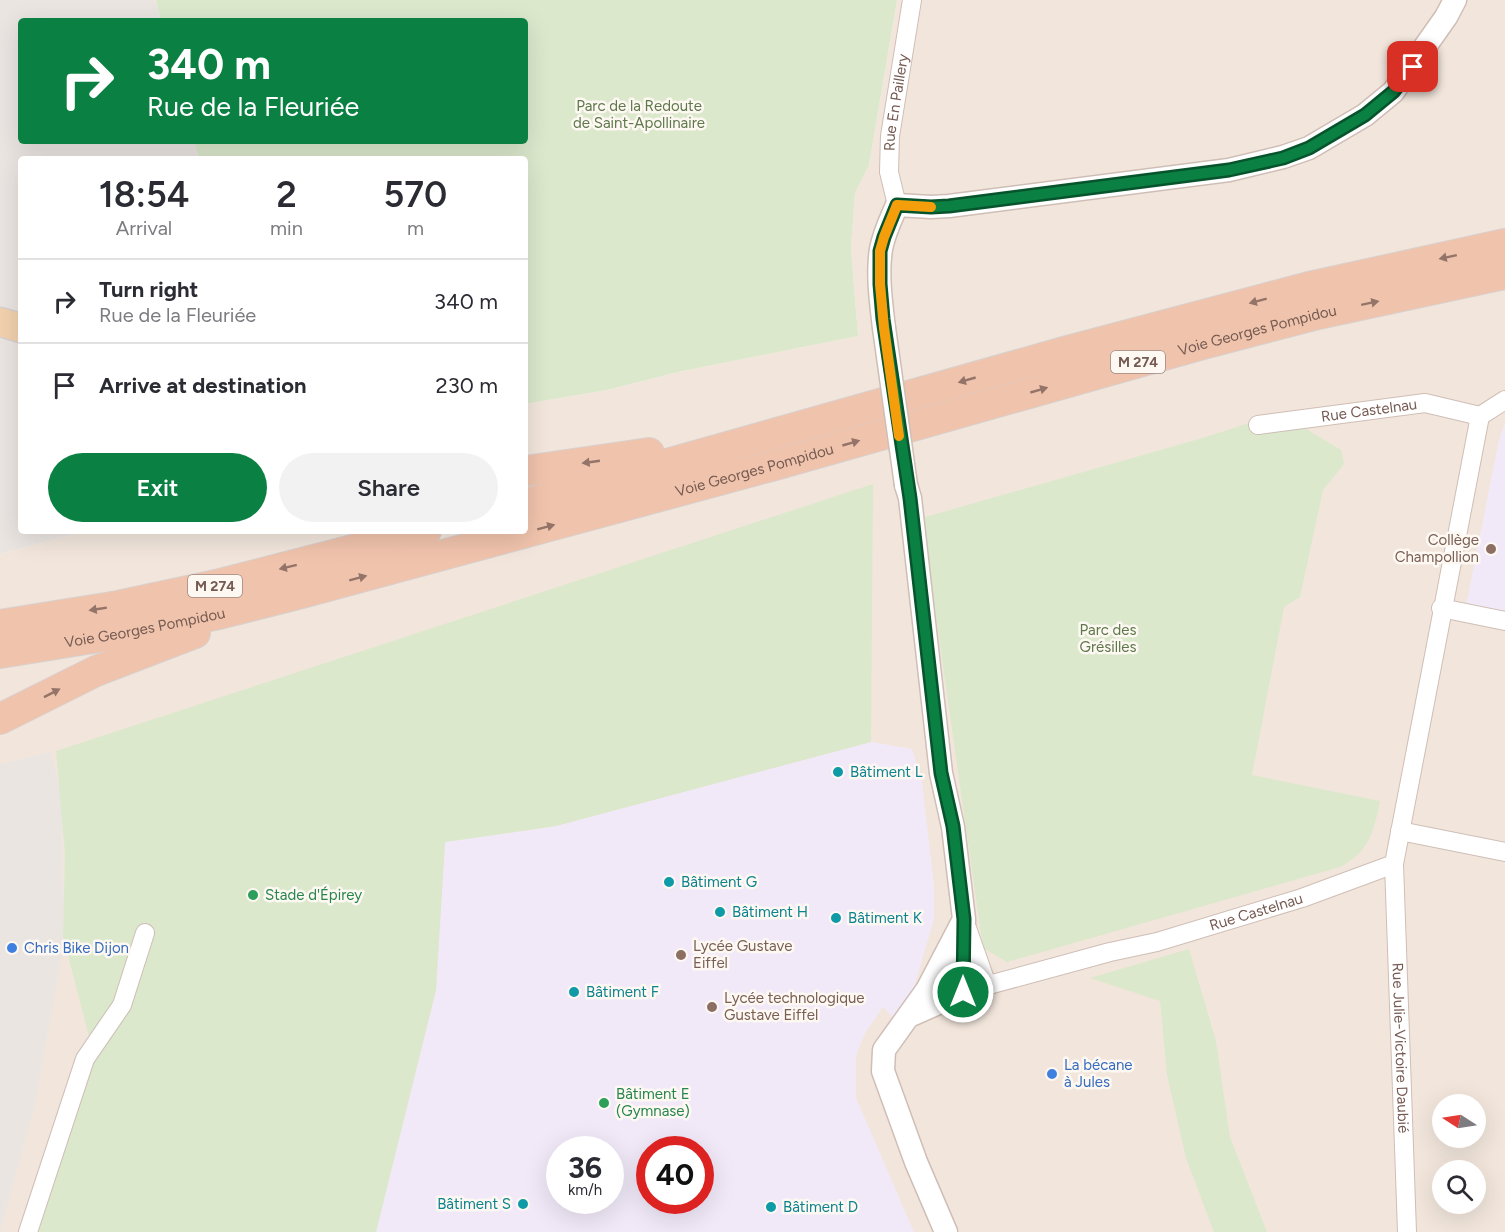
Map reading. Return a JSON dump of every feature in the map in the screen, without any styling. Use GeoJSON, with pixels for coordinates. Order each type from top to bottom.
{"type":"FeatureCollection","features":[{"type":"Feature","properties":{"kind":"highway","name":"Voie Georges Pompidou"},"geometry":{"type":"LineString","coordinates":[[528,503],[1064,352],[1298,290],[1505,244]]}},
{"type":"Feature","properties":{"kind":"highway","name":"Voie Georges Pompidou"},"geometry":{"type":"LineString","coordinates":[[528,532],[775,465],[1199,345],[1318,314],[1505,274]]}},
{"type":"Feature","properties":{"kind":"highway"},"geometry":{"type":"LineString","coordinates":[[528,471],[620,458],[814,423]]}},
{"type":"Feature","properties":{"kind":"highway","name":"Voie Georges Pompidou"},"geometry":{"type":"LineString","coordinates":[[0,625],[118,606],[205,588],[414,534]]}},
{"type":"Feature","properties":{"kind":"highway","name":"Voie Georges Pompidou"},"geometry":{"type":"LineString","coordinates":[[0,653],[134,631],[219,614],[520,534]]}},
{"type":"Feature","properties":{"kind":"highway"},"geometry":{"type":"LineString","coordinates":[[0,719],[123,659],[302,593]]}},
{"type":"Feature","properties":{"kind":"main road"},"geometry":{"type":"LineString","coordinates":[[0,322],[18,327]]}},
{"type":"Feature","properties":{"kind":"street","name":"Rue En Paillery"},"geometry":{"type":"LineString","coordinates":[[897,205],[889,172],[890,136],[912,0]]}},
{"type":"Feature","properties":{"kind":"street"},"geometry":{"type":"LineString","coordinates":[[963,992],[964,919],[953,826],[941,773],[910,498],[906,485],[880,284],[880,251],[897,205],[949,206],[1229,170],[1283,158],[1309,148],[1365,115],[1393,92],[1446,17],[1455,0]]}},
{"type":"Feature","properties":{"kind":"street"},"geometry":{"type":"LineString","coordinates":[[0,333],[18,339]]}},
{"type":"Feature","properties":{"kind":"street"},"geometry":{"type":"LineString","coordinates":[[1394,864],[1441,608],[1480,416],[1505,400]]}},
{"type":"Feature","properties":{"kind":"street","name":"Rue Castelnau"},"geometry":{"type":"LineString","coordinates":[[1258,425],[1425,403],[1480,416]]}},
{"type":"Feature","properties":{"kind":"street"},"geometry":{"type":"LineString","coordinates":[[1441,608],[1505,621]]}},
{"type":"Feature","properties":{"kind":"street"},"geometry":{"type":"LineString","coordinates":[[1400,831],[1505,852]]}},
{"type":"Feature","properties":{"kind":"street","name":"Rue Castelnau"},"geometry":{"type":"LineString","coordinates":[[946,1232],[916,1162],[883,1071],[884,1050],[909,1016],[963,992],[1110,952],[1157,942],[1302,898],[1394,864]]}},
{"type":"Feature","properties":{"kind":"street","name":"Rue Julie-Victoire Daubié"},"geometry":{"type":"LineString","coordinates":[[1394,864],[1407,1232]]}},
{"type":"Feature","properties":{"kind":"street"},"geometry":{"type":"LineString","coordinates":[[964,919],[987,986]]}},
{"type":"Feature","properties":{"kind":"street"},"geometry":{"type":"LineString","coordinates":[[909,1016],[927,990],[964,919]]}},
{"type":"Feature","properties":{"kind":"street"},"geometry":{"type":"LineString","coordinates":[[28,1232],[86,1059],[122,1005],[145,933]]}},
{"type":"Feature","properties":{"kind":"shaded area"},"geometry":{"type":"Polygon","coordinates":[[[0,0],[156,0],[160,18],[18,18],[18,144],[195,144],[198,156],[18,156],[18,534],[76,534],[0,554],[0,0]]]}},
{"type":"Feature","properties":{"kind":"shaded area"},"geometry":{"type":"Polygon","coordinates":[[[897,0],[1505,0],[1505,1232],[0,1232],[0,554],[76,534],[528,534],[528,403],[607,390],[678,372],[858,336],[851,248],[855,193],[869,165],[897,0]]]}},
{"type":"Feature","properties":{"kind":"shaded area","name":"Collège Champollion"},"geometry":{"type":"Polygon","coordinates":[[[1505,423],[1505,614],[1466,606],[1499,440],[1505,423]]]}},
{"type":"Feature","properties":{"kind":"shaded area","name":"Lycée Gustave Eiffel"},"geometry":{"type":"Polygon","coordinates":[[[871,742],[912,749],[922,782],[934,886],[934,919],[902,1028],[883,1007],[865,1033],[856,1056],[856,1098],[914,1232],[376,1232],[436,990],[445,842],[556,826],[871,742]]]}},
{"type":"Feature","properties":{"kind":"shaded area"},"geometry":{"type":"Polygon","coordinates":[[[50,752],[62,794],[64,944],[35,1105],[0,1232],[0,764],[50,752]]]}},
{"type":"Feature","properties":{"kind":"green space","name":"Parc de la Redoute de Saint-Apollinaire"},"geometry":{"type":"Polygon","coordinates":[[[156,0],[897,0],[869,165],[855,193],[851,248],[858,336],[678,372],[607,390],[528,403],[528,156],[198,156],[195,144],[528,144],[528,18],[160,18],[156,0]]]}},
{"type":"Feature","properties":{"kind":"green space","name":"Parc des Grésilles"},"geometry":{"type":"Polygon","coordinates":[[[1280,413],[1341,450],[1344,464],[1323,490],[1300,597],[1284,607],[1252,775],[1380,801],[1373,831],[1358,854],[1340,867],[1007,962],[983,948],[922,518],[1206,437],[1280,413]]]}},
{"type":"Feature","properties":{"kind":"green space","name":"Stade d'Épirey"},"geometry":{"type":"Polygon","coordinates":[[[873,484],[871,742],[556,826],[445,842],[436,990],[376,1232],[19,1232],[63,1147],[93,1052],[63,936],[65,854],[56,751],[873,484]]]}},
{"type":"Feature","properties":{"kind":"green space"},"geometry":{"type":"Polygon","coordinates":[[[1189,949],[1216,1041],[1230,1137],[1267,1232],[1214,1232],[1186,1158],[1167,1075],[1160,1001],[1090,978],[1189,949]]]}},
{"type":"Feature","properties":{"kind":"slow traffic"},"geometry":{"type":"LineString","coordinates":[[899,436],[883,319],[880,251],[897,205],[931,207]]}},
{"type":"Feature","properties":{"kind":"place","name":"Collège Champollion"},"geometry":{"type":"Point","coordinates":[1491,549]}},
{"type":"Feature","properties":{"kind":"place","name":"Bâtiment L"},"geometry":{"type":"Point","coordinates":[838,772]}},
{"type":"Feature","properties":{"kind":"place","name":"Bâtiment G"},"geometry":{"type":"Point","coordinates":[669,882]}},
{"type":"Feature","properties":{"kind":"place","name":"Stade d'Épirey"},"geometry":{"type":"Point","coordinates":[253,895]}},
{"type":"Feature","properties":{"kind":"place","name":"Bâtiment H"},"geometry":{"type":"Point","coordinates":[720,912]}},
{"type":"Feature","properties":{"kind":"place","name":"Bâtiment K"},"geometry":{"type":"Point","coordinates":[836,918]}},
{"type":"Feature","properties":{"kind":"place","name":"Chris Bike Dijon"},"geometry":{"type":"Point","coordinates":[12,948]}},
{"type":"Feature","properties":{"kind":"place","name":"Lycée Gustave Eiffel"},"geometry":{"type":"Point","coordinates":[681,955]}},
{"type":"Feature","properties":{"kind":"place","name":"Bâtiment F"},"geometry":{"type":"Point","coordinates":[574,992]}},
{"type":"Feature","properties":{"kind":"place","name":"Lycée technologique Gustave Eiffel"},"geometry":{"type":"Point","coordinates":[712,1007]}},
{"type":"Feature","properties":{"kind":"place","name":"La bécane à Jules"},"geometry":{"type":"Point","coordinates":[1052,1074]}},
{"type":"Feature","properties":{"kind":"place","name":"Bâtiment E (Gymnase)"},"geometry":{"type":"Point","coordinates":[604,1103]}},
{"type":"Feature","properties":{"kind":"place","name":"Bâtiment S"},"geometry":{"type":"Point","coordinates":[523,1204]}},
{"type":"Feature","properties":{"kind":"place","name":"Bâtiment D"},"geometry":{"type":"Point","coordinates":[771,1207]}},
{"type":"Feature","properties":{"kind":"route"},"geometry":{"type":"LineString","coordinates":[[963,992],[964,919],[953,826],[941,773],[910,517],[910,498],[906,485],[880,284],[880,251],[897,205],[949,206],[1229,170],[1283,158],[1309,148],[1365,115],[1393,92],[1413,67]]}}]}
